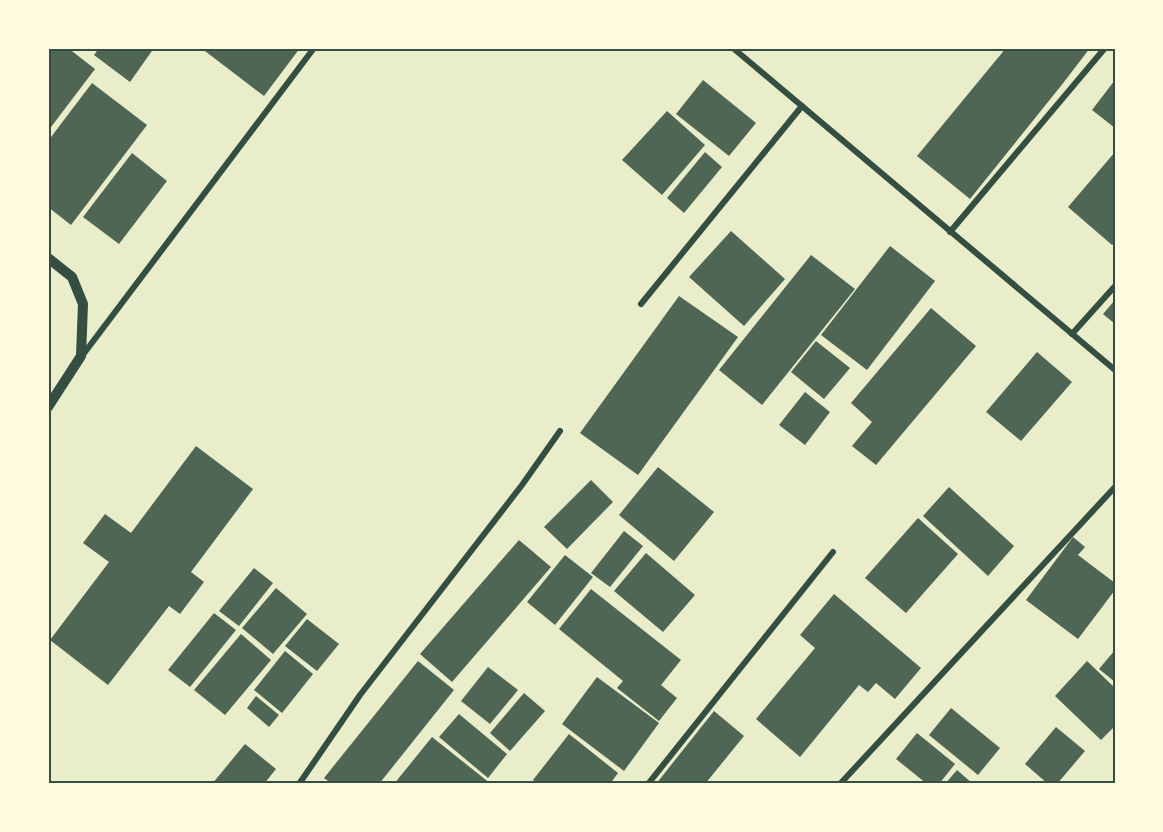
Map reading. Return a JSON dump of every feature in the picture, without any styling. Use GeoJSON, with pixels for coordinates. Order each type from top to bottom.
{"type":"FeatureCollection","features":[{"type":"Feature","properties":{"kind":"street"},"geometry":{"type":"LineString","coordinates":[[48,407],[81,356],[314,48]]}},
{"type":"Feature","properties":{"kind":"street"},"geometry":{"type":"LineString","coordinates":[[733,48],[1115,370]]}},
{"type":"Feature","properties":{"kind":"street"},"geometry":{"type":"LineString","coordinates":[[950,232],[1105,48]]}},
{"type":"Feature","properties":{"kind":"street"},"geometry":{"type":"LineString","coordinates":[[641,304],[802,106]]}},
{"type":"Feature","properties":{"kind":"street"},"geometry":{"type":"LineString","coordinates":[[48,258],[72,278],[83,304],[81,356]]}},
{"type":"Feature","properties":{"kind":"street"},"geometry":{"type":"LineString","coordinates":[[1072,334],[1115,286]]}},
{"type":"Feature","properties":{"kind":"street"},"geometry":{"type":"LineString","coordinates":[[299,784],[360,695],[522,485],[560,431]]}},
{"type":"Feature","properties":{"kind":"street"},"geometry":{"type":"LineString","coordinates":[[840,784],[1115,487]]}},
{"type":"Feature","properties":{"kind":"street"},"geometry":{"type":"LineString","coordinates":[[648,784],[833,552]]}},
{"type":"Feature","properties":{"kind":"building"},"geometry":{"type":"Polygon","coordinates":[[[48,48],[68,48],[95,69],[48,131],[48,48]]]}},
{"type":"Feature","properties":{"kind":"building"},"geometry":{"type":"Polygon","coordinates":[[[99,48],[154,48],[130,82],[94,55],[99,48]]]}},
{"type":"Feature","properties":{"kind":"building"},"geometry":{"type":"Polygon","coordinates":[[[201,48],[300,48],[264,96],[201,48]]]}},
{"type":"Feature","properties":{"kind":"building"},"geometry":{"type":"Polygon","coordinates":[[[1006,48],[1090,48],[970,199],[917,156],[1006,48]]]}},
{"type":"Feature","properties":{"kind":"building"},"geometry":{"type":"Polygon","coordinates":[[[703,80],[756,123],[729,156],[676,114],[703,80]]]}},
{"type":"Feature","properties":{"kind":"building"},"geometry":{"type":"Polygon","coordinates":[[[1115,80],[1115,128],[1092,110],[1115,80]]]}},
{"type":"Feature","properties":{"kind":"building"},"geometry":{"type":"Polygon","coordinates":[[[92,83],[147,125],[71,225],[48,207],[48,141],[92,83]]]}},
{"type":"Feature","properties":{"kind":"building"},"geometry":{"type":"Polygon","coordinates":[[[667,111],[705,145],[662,195],[622,160],[667,111]]]}},
{"type":"Feature","properties":{"kind":"building"},"geometry":{"type":"Polygon","coordinates":[[[705,152],[722,167],[684,213],[667,198],[705,152]]]}},
{"type":"Feature","properties":{"kind":"building"},"geometry":{"type":"Polygon","coordinates":[[[1115,152],[1115,243],[1112,245],[1068,207],[1115,152]]]}},
{"type":"Feature","properties":{"kind":"building"},"geometry":{"type":"Polygon","coordinates":[[[132,153],[167,181],[119,244],[83,217],[132,153]]]}},
{"type":"Feature","properties":{"kind":"building"},"geometry":{"type":"Polygon","coordinates":[[[731,231],[785,279],[744,326],[689,277],[731,231]]]}},
{"type":"Feature","properties":{"kind":"building"},"geometry":{"type":"Polygon","coordinates":[[[890,246],[935,281],[867,370],[821,335],[890,246]]]}},
{"type":"Feature","properties":{"kind":"building"},"geometry":{"type":"Polygon","coordinates":[[[811,255],[855,289],[762,405],[719,370],[811,255]]]}},
{"type":"Feature","properties":{"kind":"building"},"geometry":{"type":"Polygon","coordinates":[[[679,296],[738,337],[638,475],[580,433],[679,296]]]}},
{"type":"Feature","properties":{"kind":"building"},"geometry":{"type":"Polygon","coordinates":[[[1115,300],[1115,324],[1103,314],[1115,300]]]}},
{"type":"Feature","properties":{"kind":"building"},"geometry":{"type":"Polygon","coordinates":[[[931,308],[976,346],[876,465],[852,446],[872,422],[851,403],[931,308]]]}},
{"type":"Feature","properties":{"kind":"building"},"geometry":{"type":"Polygon","coordinates":[[[816,341],[850,368],[824,399],[791,372],[816,341]]]}},
{"type":"Feature","properties":{"kind":"building"},"geometry":{"type":"Polygon","coordinates":[[[1037,352],[1072,382],[1021,441],[986,412],[1037,352]]]}},
{"type":"Feature","properties":{"kind":"building"},"geometry":{"type":"Polygon","coordinates":[[[805,392],[830,412],[805,445],[779,425],[805,392]]]}},
{"type":"Feature","properties":{"kind":"building"},"geometry":{"type":"Polygon","coordinates":[[[196,446],[253,489],[191,572],[204,582],[180,614],[169,606],[108,685],[50,640],[109,562],[83,543],[105,514],[131,533],[196,446]]]}},
{"type":"Feature","properties":{"kind":"building"},"geometry":{"type":"Polygon","coordinates":[[[658,467],[714,512],[674,561],[619,515],[658,467]]]}},
{"type":"Feature","properties":{"kind":"building"},"geometry":{"type":"Polygon","coordinates":[[[591,480],[613,502],[567,549],[544,527],[591,480]]]}},
{"type":"Feature","properties":{"kind":"building"},"geometry":{"type":"Polygon","coordinates":[[[949,487],[1014,546],[988,576],[923,516],[949,487]]]}},
{"type":"Feature","properties":{"kind":"building"},"geometry":{"type":"Polygon","coordinates":[[[918,518],[958,554],[906,613],[865,578],[918,518]]]}},
{"type":"Feature","properties":{"kind":"building"},"geometry":{"type":"Polygon","coordinates":[[[624,531],[643,546],[610,587],[591,573],[624,531]]]}},
{"type":"Feature","properties":{"kind":"building"},"geometry":{"type":"Polygon","coordinates":[[[1073,537],[1085,547],[1078,555],[1115,583],[1115,590],[1078,639],[1026,600],[1073,537]]]}},
{"type":"Feature","properties":{"kind":"building"},"geometry":{"type":"Polygon","coordinates":[[[519,540],[551,567],[452,682],[420,654],[519,540]]]}},
{"type":"Feature","properties":{"kind":"building"},"geometry":{"type":"Polygon","coordinates":[[[646,553],[695,595],[663,632],[614,591],[646,553]]]}},
{"type":"Feature","properties":{"kind":"building"},"geometry":{"type":"Polygon","coordinates":[[[565,555],[593,577],[555,625],[527,602],[565,555]]]}},
{"type":"Feature","properties":{"kind":"building"},"geometry":{"type":"Polygon","coordinates":[[[254,568],[273,583],[239,626],[219,611],[254,568]]]}},
{"type":"Feature","properties":{"kind":"building"},"geometry":{"type":"Polygon","coordinates":[[[276,588],[307,614],[273,654],[242,628],[276,588]]]}},
{"type":"Feature","properties":{"kind":"building"},"geometry":{"type":"Polygon","coordinates":[[[591,589],[681,660],[661,685],[677,698],[659,721],[617,688],[623,681],[559,629],[591,589]]]}},
{"type":"Feature","properties":{"kind":"building"},"geometry":{"type":"Polygon","coordinates":[[[834,594],[921,668],[895,699],[876,683],[868,692],[859,685],[800,757],[756,719],[815,648],[800,635],[834,594]]]}},
{"type":"Feature","properties":{"kind":"building"},"geometry":{"type":"Polygon","coordinates":[[[214,613],[236,630],[190,687],[168,670],[214,613]]]}},
{"type":"Feature","properties":{"kind":"building"},"geometry":{"type":"Polygon","coordinates":[[[307,619],[339,644],[317,671],[285,646],[307,619]]]}},
{"type":"Feature","properties":{"kind":"building"},"geometry":{"type":"Polygon","coordinates":[[[241,634],[271,660],[225,715],[194,690],[241,634]]]}},
{"type":"Feature","properties":{"kind":"building"},"geometry":{"type":"Polygon","coordinates":[[[1115,650],[1115,682],[1099,669],[1115,650]]]}},
{"type":"Feature","properties":{"kind":"building"},"geometry":{"type":"Polygon","coordinates":[[[285,651],[313,674],[282,713],[254,690],[285,651]]]}},
{"type":"Feature","properties":{"kind":"building"},"geometry":{"type":"Polygon","coordinates":[[[418,661],[454,690],[379,784],[332,784],[324,778],[418,661]]]}},
{"type":"Feature","properties":{"kind":"building"},"geometry":{"type":"Polygon","coordinates":[[[1087,661],[1115,688],[1115,726],[1101,740],[1055,696],[1087,661]]]}},
{"type":"Feature","properties":{"kind":"building"},"geometry":{"type":"Polygon","coordinates":[[[488,667],[518,690],[490,724],[461,701],[488,667]]]}},
{"type":"Feature","properties":{"kind":"building"},"geometry":{"type":"Polygon","coordinates":[[[597,677],[659,723],[624,771],[562,724],[597,677]]]}},
{"type":"Feature","properties":{"kind":"building"},"geometry":{"type":"Polygon","coordinates":[[[524,693],[545,711],[510,751],[490,733],[524,693]]]}},
{"type":"Feature","properties":{"kind":"building"},"geometry":{"type":"Polygon","coordinates":[[[256,696],[279,715],[269,727],[247,708],[256,696]]]}},
{"type":"Feature","properties":{"kind":"building"},"geometry":{"type":"Polygon","coordinates":[[[951,708],[1000,748],[978,775],[929,735],[951,708]]]}},
{"type":"Feature","properties":{"kind":"building"},"geometry":{"type":"Polygon","coordinates":[[[714,711],[744,736],[705,784],[656,784],[714,711]]]}},
{"type":"Feature","properties":{"kind":"building"},"geometry":{"type":"Polygon","coordinates":[[[459,714],[507,754],[488,778],[439,737],[459,714]]]}},
{"type":"Feature","properties":{"kind":"building"},"geometry":{"type":"Polygon","coordinates":[[[1056,727],[1085,751],[1057,784],[1048,784],[1025,764],[1056,727]]]}},
{"type":"Feature","properties":{"kind":"building"},"geometry":{"type":"Polygon","coordinates":[[[917,733],[955,764],[939,784],[927,784],[896,759],[917,733]]]}},
{"type":"Feature","properties":{"kind":"building"},"geometry":{"type":"Polygon","coordinates":[[[569,734],[618,773],[610,784],[538,784],[533,780],[569,734]]]}},
{"type":"Feature","properties":{"kind":"building"},"geometry":{"type":"Polygon","coordinates":[[[432,737],[491,784],[394,784],[432,737]]]}},
{"type":"Feature","properties":{"kind":"building"},"geometry":{"type":"Polygon","coordinates":[[[245,744],[276,769],[264,784],[212,784],[245,744]]]}},
{"type":"Feature","properties":{"kind":"building"},"geometry":{"type":"Polygon","coordinates":[[[957,770],[973,784],[945,784],[957,770]]]}}]}
